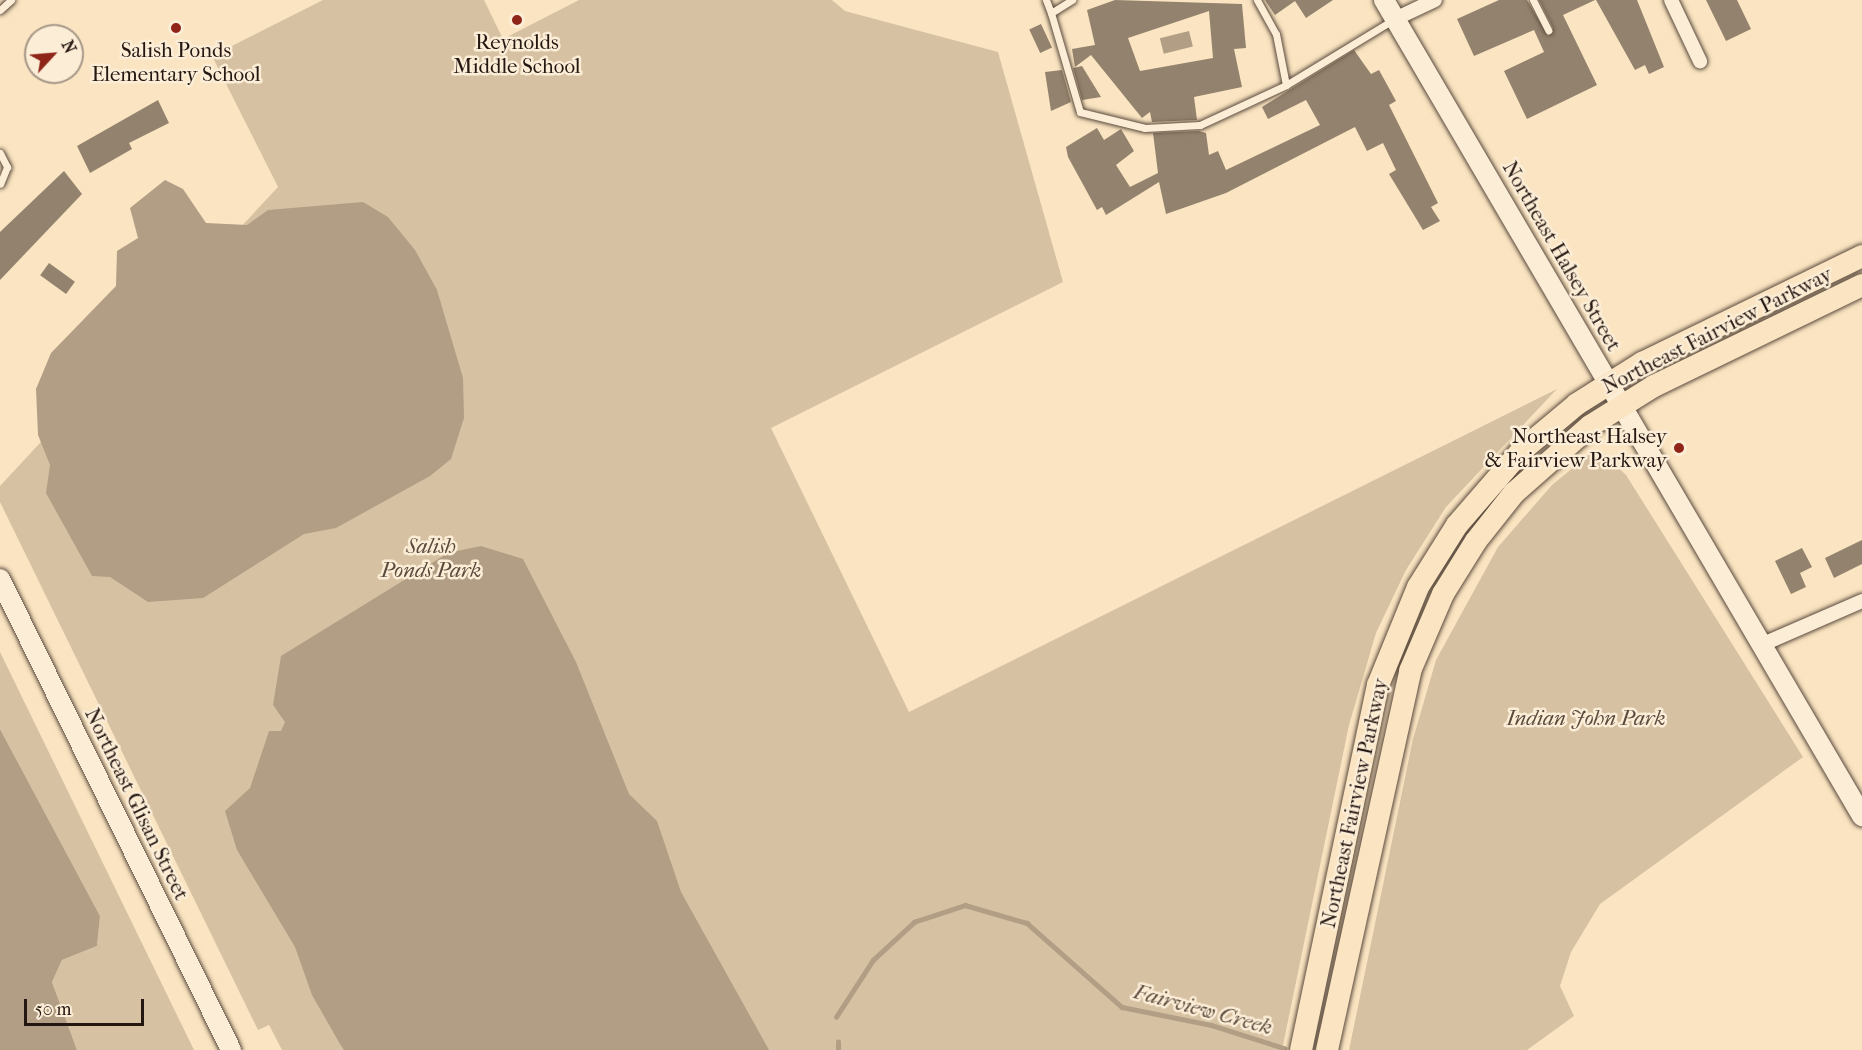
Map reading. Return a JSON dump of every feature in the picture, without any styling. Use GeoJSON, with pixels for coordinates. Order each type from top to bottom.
{"type":"FeatureCollection","features":[{"type":"Feature","properties":{"kind":"main road","name":"Northeast Halsey Street"},"geometry":{"type":"LineString","coordinates":[[1384,0],[1862,816]]}},
{"type":"Feature","properties":{"kind":"main road","name":"Northeast Fairview Parkway"},"geometry":{"type":"LineString","coordinates":[[1301,1050],[1375,696],[1406,611],[1476,498],[1546,429],[1609,384],[1862,256]]}},
{"type":"Feature","properties":{"kind":"main road","name":"Northeast Fairview Parkway"},"geometry":{"type":"LineString","coordinates":[[1327,1050],[1399,711],[1424,632],[1461,565],[1514,493],[1574,438],[1621,406],[1862,285]]}},
{"type":"Feature","properties":{"kind":"main road","name":"Northeast Glisan Street"},"geometry":{"type":"LineString","coordinates":[[0,579],[231,1050]]}},
{"type":"Feature","properties":{"kind":"street"},"geometry":{"type":"LineString","coordinates":[[1395,19],[1435,0]]}},
{"type":"Feature","properties":{"kind":"street"},"geometry":{"type":"LineString","coordinates":[[1671,0],[1700,61]]}},
{"type":"Feature","properties":{"kind":"street"},"geometry":{"type":"LineString","coordinates":[[1761,645],[1862,601]]}},
{"type":"Feature","properties":{"kind":"lane"},"geometry":{"type":"LineString","coordinates":[[0,10],[11,0]]}},
{"type":"Feature","properties":{"kind":"lane"},"geometry":{"type":"LineString","coordinates":[[1046,0],[1080,112],[1145,128],[1200,124],[1286,85],[1395,19]]}},
{"type":"Feature","properties":{"kind":"lane"},"geometry":{"type":"LineString","coordinates":[[1051,13],[1072,0]]}},
{"type":"Feature","properties":{"kind":"lane"},"geometry":{"type":"LineString","coordinates":[[1257,0],[1276,34],[1286,85]]}},
{"type":"Feature","properties":{"kind":"lane"},"geometry":{"type":"LineString","coordinates":[[1533,0],[1548,30]]}},
{"type":"Feature","properties":{"kind":"lane"},"geometry":{"type":"LineString","coordinates":[[0,153],[7,167],[0,184]]}},
{"type":"Feature","properties":{"kind":"green space","name":"Salish Ponds Park"},"geometry":{"type":"Polygon","coordinates":[[[323,0],[484,0],[503,39],[579,0],[832,0],[845,11],[998,52],[1063,282],[771,428],[909,712],[1557,389],[1446,507],[1406,570],[1376,633],[1349,725],[1282,1050],[282,1050],[269,1025],[258,1030],[0,502],[0,486],[278,187],[212,56],[323,0]]]}},
{"type":"Feature","properties":{"kind":"green space","name":"Indian John Park"},"geometry":{"type":"Polygon","coordinates":[[[1591,453],[1604,454],[1626,475],[1803,757],[1600,904],[1571,952],[1560,986],[1574,1016],[1527,1050],[1349,1050],[1413,739],[1436,660],[1498,547],[1552,485],[1591,453]]]}},
{"type":"Feature","properties":{"kind":"green space"},"geometry":{"type":"Polygon","coordinates":[[[0,652],[194,1050],[77,1050],[52,982],[62,960],[97,946],[100,916],[0,729],[0,652]]]}},
{"type":"Feature","properties":{"kind":"shaded area"},"geometry":{"type":"Polygon","coordinates":[[[1189,31],[1193,47],[1164,54],[1160,38],[1189,31]]]}},
{"type":"Feature","properties":{"kind":"shaded area"},"geometry":{"type":"Polygon","coordinates":[[[165,180],[183,189],[206,223],[247,225],[268,210],[363,202],[388,217],[415,250],[437,290],[463,378],[464,418],[451,459],[430,476],[336,528],[304,534],[203,598],[148,602],[110,577],[92,576],[46,493],[50,465],[38,435],[36,389],[51,353],[116,286],[117,251],[138,238],[130,208],[165,180]]]}},
{"type":"Feature","properties":{"kind":"shaded area"},"geometry":{"type":"Polygon","coordinates":[[[481,546],[523,559],[576,662],[629,794],[657,821],[681,892],[769,1050],[344,1050],[312,995],[295,947],[237,850],[225,811],[250,788],[269,731],[281,731],[285,722],[273,705],[281,656],[448,553],[481,546]]]}},
{"type":"Feature","properties":{"kind":"shaded area"},"geometry":{"type":"Polygon","coordinates":[[[0,729],[100,916],[97,946],[62,960],[52,982],[77,1050],[0,1050],[0,729]]]}},
{"type":"Feature","properties":{"kind":"building"},"geometry":{"type":"Polygon","coordinates":[[[1115,0],[1242,4],[1246,48],[1234,49],[1242,87],[1194,97],[1197,120],[1152,122],[1150,112],[1142,118],[1091,55],[1075,67],[1072,49],[1095,45],[1087,10],[1115,0]],[[1209,11],[1128,38],[1140,71],[1213,58],[1209,11]]]}},
{"type":"Feature","properties":{"kind":"building"},"geometry":{"type":"Polygon","coordinates":[[[1265,0],[1333,0],[1306,18],[1295,1],[1275,15],[1265,0]]]}},
{"type":"Feature","properties":{"kind":"building"},"geometry":{"type":"Polygon","coordinates":[[[1499,0],[1527,0],[1548,36],[1553,28],[1539,0],[1595,0],[1563,15],[1597,85],[1527,119],[1504,71],[1544,52],[1534,30],[1474,56],[1457,19],[1499,0]]]}},
{"type":"Feature","properties":{"kind":"building"},"geometry":{"type":"Polygon","coordinates":[[[1596,0],[1637,0],[1664,67],[1649,74],[1645,65],[1635,70],[1596,0]]]}},
{"type":"Feature","properties":{"kind":"building"},"geometry":{"type":"Polygon","coordinates":[[[1706,0],[1737,0],[1751,29],[1726,41],[1706,0]]]}},
{"type":"Feature","properties":{"kind":"building"},"geometry":{"type":"Polygon","coordinates":[[[1041,24],[1052,48],[1040,53],[1029,29],[1041,24]]]}},
{"type":"Feature","properties":{"kind":"building"},"geometry":{"type":"Polygon","coordinates":[[[1354,50],[1371,74],[1379,70],[1396,101],[1389,105],[1438,203],[1431,207],[1440,221],[1423,230],[1389,174],[1396,170],[1383,143],[1367,151],[1355,127],[1226,193],[1166,214],[1159,182],[1106,215],[1102,207],[1097,210],[1068,157],[1066,147],[1097,128],[1104,140],[1121,129],[1134,151],[1116,165],[1130,187],[1158,173],[1153,133],[1199,131],[1206,133],[1209,155],[1218,151],[1226,170],[1320,125],[1306,100],[1268,119],[1262,107],[1354,50]]]}},
{"type":"Feature","properties":{"kind":"building"},"geometry":{"type":"Polygon","coordinates":[[[1082,66],[1101,97],[1082,100],[1073,68],[1082,66]]]}},
{"type":"Feature","properties":{"kind":"building"},"geometry":{"type":"Polygon","coordinates":[[[1062,70],[1071,102],[1051,111],[1045,72],[1062,70]]]}},
{"type":"Feature","properties":{"kind":"building"},"geometry":{"type":"Polygon","coordinates":[[[158,100],[169,123],[129,143],[132,149],[90,173],[77,146],[158,100]]]}},
{"type":"Feature","properties":{"kind":"building"},"geometry":{"type":"Polygon","coordinates":[[[64,171],[82,194],[0,280],[0,232],[64,171]]]}},
{"type":"Feature","properties":{"kind":"building"},"geometry":{"type":"Polygon","coordinates":[[[49,263],[75,282],[66,294],[40,275],[49,263]]]}},
{"type":"Feature","properties":{"kind":"building"},"geometry":{"type":"Polygon","coordinates":[[[1862,540],[1862,564],[1834,578],[1825,558],[1862,540]]]}},
{"type":"Feature","properties":{"kind":"building"},"geometry":{"type":"Polygon","coordinates":[[[1802,548],[1812,567],[1800,573],[1806,587],[1791,594],[1775,561],[1802,548]]]}},
{"type":"Feature","properties":{"kind":"waterway","name":"Fairview Creek"},"geometry":{"type":"LineString","coordinates":[[836,1017],[873,960],[914,922],[965,905],[1027,923],[1122,1007],[1211,1025],[1284,1048]]}},
{"type":"Feature","properties":{"kind":"waterway","name":"Fairview Creek"},"geometry":{"type":"LineString","coordinates":[[838,1042],[838,1050]]}},
{"type":"Feature","properties":{"kind":"place","name":"Reynolds Middle School"},"geometry":{"type":"Point","coordinates":[517,20]}},
{"type":"Feature","properties":{"kind":"place","name":"Salish Ponds Elementary School"},"geometry":{"type":"Point","coordinates":[176,28]}},
{"type":"Feature","properties":{"kind":"place","name":"Northeast Halsey & Fairview Parkway"},"geometry":{"type":"Point","coordinates":[1679,448]}}]}
